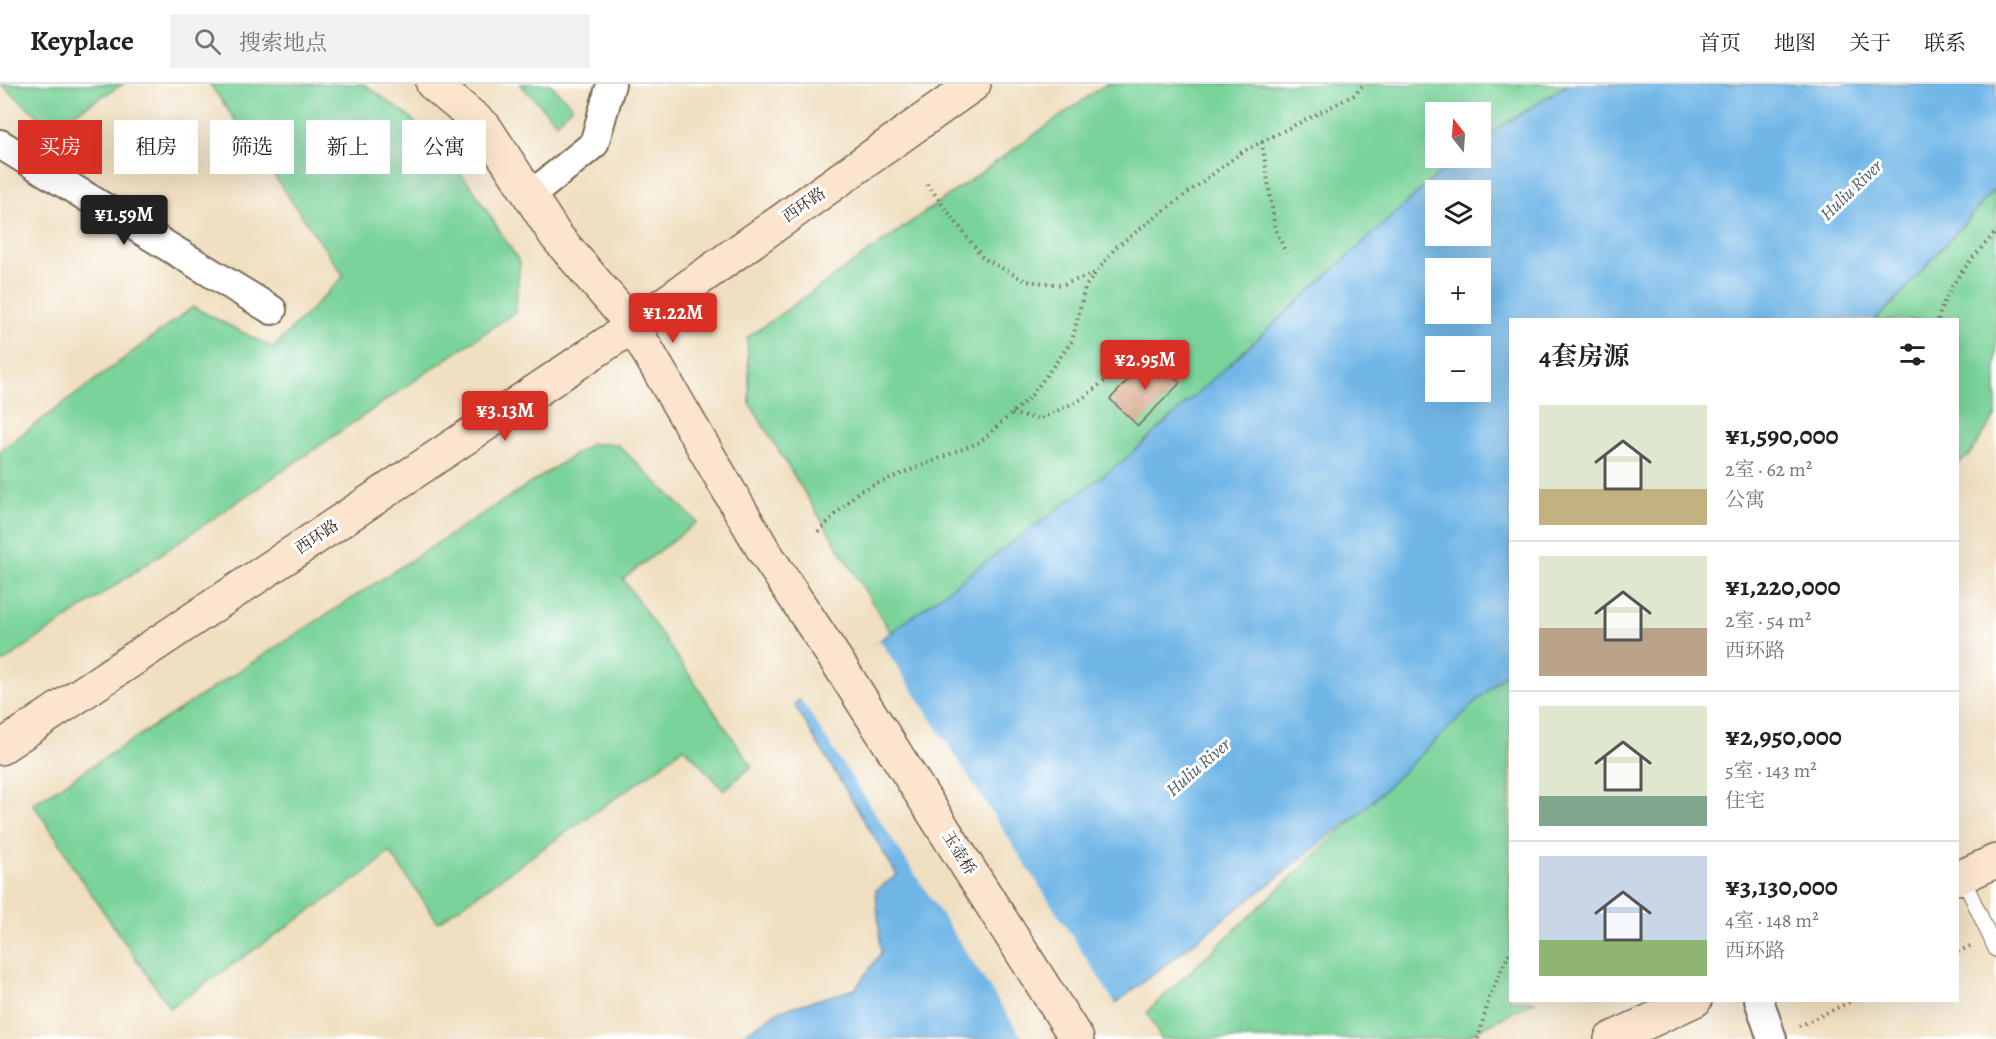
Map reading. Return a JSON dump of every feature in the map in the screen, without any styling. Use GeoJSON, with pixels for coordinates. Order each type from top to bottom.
{"type":"FeatureCollection","features":[{"type":"Feature","properties":{"kind":"main road"},"geometry":{"type":"LineString","coordinates":[[433,84],[485,127],[556,236],[633,326]]}},
{"type":"Feature","properties":{"kind":"main road","name":"西环路"},"geometry":{"type":"LineString","coordinates":[[0,748],[633,326],[974,84]]}},
{"type":"Feature","properties":{"kind":"main road","name":"玉壶桥"},"geometry":{"type":"LineString","coordinates":[[633,326],[764,551],[840,666],[1077,1039]]}},
{"type":"Feature","properties":{"kind":"main road"},"geometry":{"type":"LineString","coordinates":[[1960,877],[1996,861]]}},
{"type":"Feature","properties":{"kind":"main road"},"geometry":{"type":"LineString","coordinates":[[1611,1039],[1691,1002]]}},
{"type":"Feature","properties":{"kind":"street"},"geometry":{"type":"LineString","coordinates":[[530,196],[594,144],[611,84]]}},
{"type":"Feature","properties":{"kind":"street"},"geometry":{"type":"LineString","coordinates":[[0,144],[272,310]]}},
{"type":"Feature","properties":{"kind":"street"},"geometry":{"type":"LineString","coordinates":[[1760,1002],[1772,1039]]}},
{"type":"Feature","properties":{"kind":"lane"},"geometry":{"type":"LineString","coordinates":[[1960,877],[1996,950]]}},
{"type":"Feature","properties":{"kind":"path"},"geometry":{"type":"LineString","coordinates":[[818,532],[859,490],[980,442],[1031,396],[1072,340],[1085,286],[1116,247],[1242,152],[1354,96],[1364,84]]}},
{"type":"Feature","properties":{"kind":"path"},"geometry":{"type":"LineString","coordinates":[[1262,142],[1275,228],[1286,253]]}},
{"type":"Feature","properties":{"kind":"path"},"geometry":{"type":"LineString","coordinates":[[927,184],[983,258],[1026,281],[1062,285],[1097,272]]}},
{"type":"Feature","properties":{"kind":"path"},"geometry":{"type":"LineString","coordinates":[[1938,318],[1940,310],[1966,264],[1996,232]]}},
{"type":"Feature","properties":{"kind":"path"},"geometry":{"type":"LineString","coordinates":[[1012,414],[1040,419],[1082,399],[1107,379]]}},
{"type":"Feature","properties":{"kind":"path"},"geometry":{"type":"LineString","coordinates":[[1478,1039],[1489,998],[1509,953]]}},
{"type":"Feature","properties":{"kind":"path"},"geometry":{"type":"LineString","coordinates":[[1772,1039],[1850,1002]]}},
{"type":"Feature","properties":{"kind":"green space"},"geometry":{"type":"Polygon","coordinates":[[[1,84],[123,84],[63,120],[43,120],[1,84]]]}},
{"type":"Feature","properties":{"kind":"green space"},"geometry":{"type":"Polygon","coordinates":[[[210,84],[364,84],[413,120],[402,120],[402,174],[460,174],[471,186],[520,263],[515,312],[0,664],[0,451],[193,307],[273,348],[344,276],[273,174],[294,174],[294,120],[235,120],[210,84]]]}},
{"type":"Feature","properties":{"kind":"green space"},"geometry":{"type":"Polygon","coordinates":[[[520,84],[550,84],[572,106],[557,123],[520,84]]]}},
{"type":"Feature","properties":{"kind":"green space"},"geometry":{"type":"Polygon","coordinates":[[[1106,84],[1569,84],[1491,133],[1491,102],[1425,102],[1425,168],[1445,168],[1432,180],[1425,180],[1425,186],[1124,460],[891,633],[750,404],[747,338],[1106,84]]]}},
{"type":"Feature","properties":{"kind":"green space"},"geometry":{"type":"Polygon","coordinates":[[[1996,188],[1996,415],[1969,455],[1959,463],[1959,318],[1878,318],[1996,188]]]}},
{"type":"Feature","properties":{"kind":"green space"},"geometry":{"type":"Polygon","coordinates":[[[591,444],[617,444],[697,522],[623,579],[752,766],[724,790],[684,747],[661,766],[438,922],[390,852],[365,873],[170,1008],[70,863],[64,849],[33,804],[591,444]]]}},
{"type":"Feature","properties":{"kind":"green space"},"geometry":{"type":"Polygon","coordinates":[[[1509,670],[1509,1002],[1533,1002],[1461,1039],[1161,1039],[1147,1012],[1509,670]]]}},
{"type":"Feature","properties":{"kind":"water","name":"Huliu River"},"geometry":{"type":"Polygon","coordinates":[[[1569,84],[1996,84],[1996,187],[1877,318],[1509,318],[1509,670],[1360,813],[1070,1039],[736,1039],[781,1010],[855,989],[881,953],[876,890],[897,875],[794,704],[1124,460],[1425,186],[1425,246],[1491,246],[1491,180],[1432,180],[1445,168],[1491,168],[1491,133],[1569,84]]]}},
{"type":"Feature","properties":{"kind":"pier"},"geometry":{"type":"Polygon","coordinates":[[[880,640],[1117,1006],[1075,1039],[1023,1039],[799,697],[880,640]]]}},
{"type":"Feature","properties":{"kind":"building"},"geometry":{"type":"Polygon","coordinates":[[[1151,356],[1180,383],[1138,426],[1110,399],[1151,356]]]}}]}
